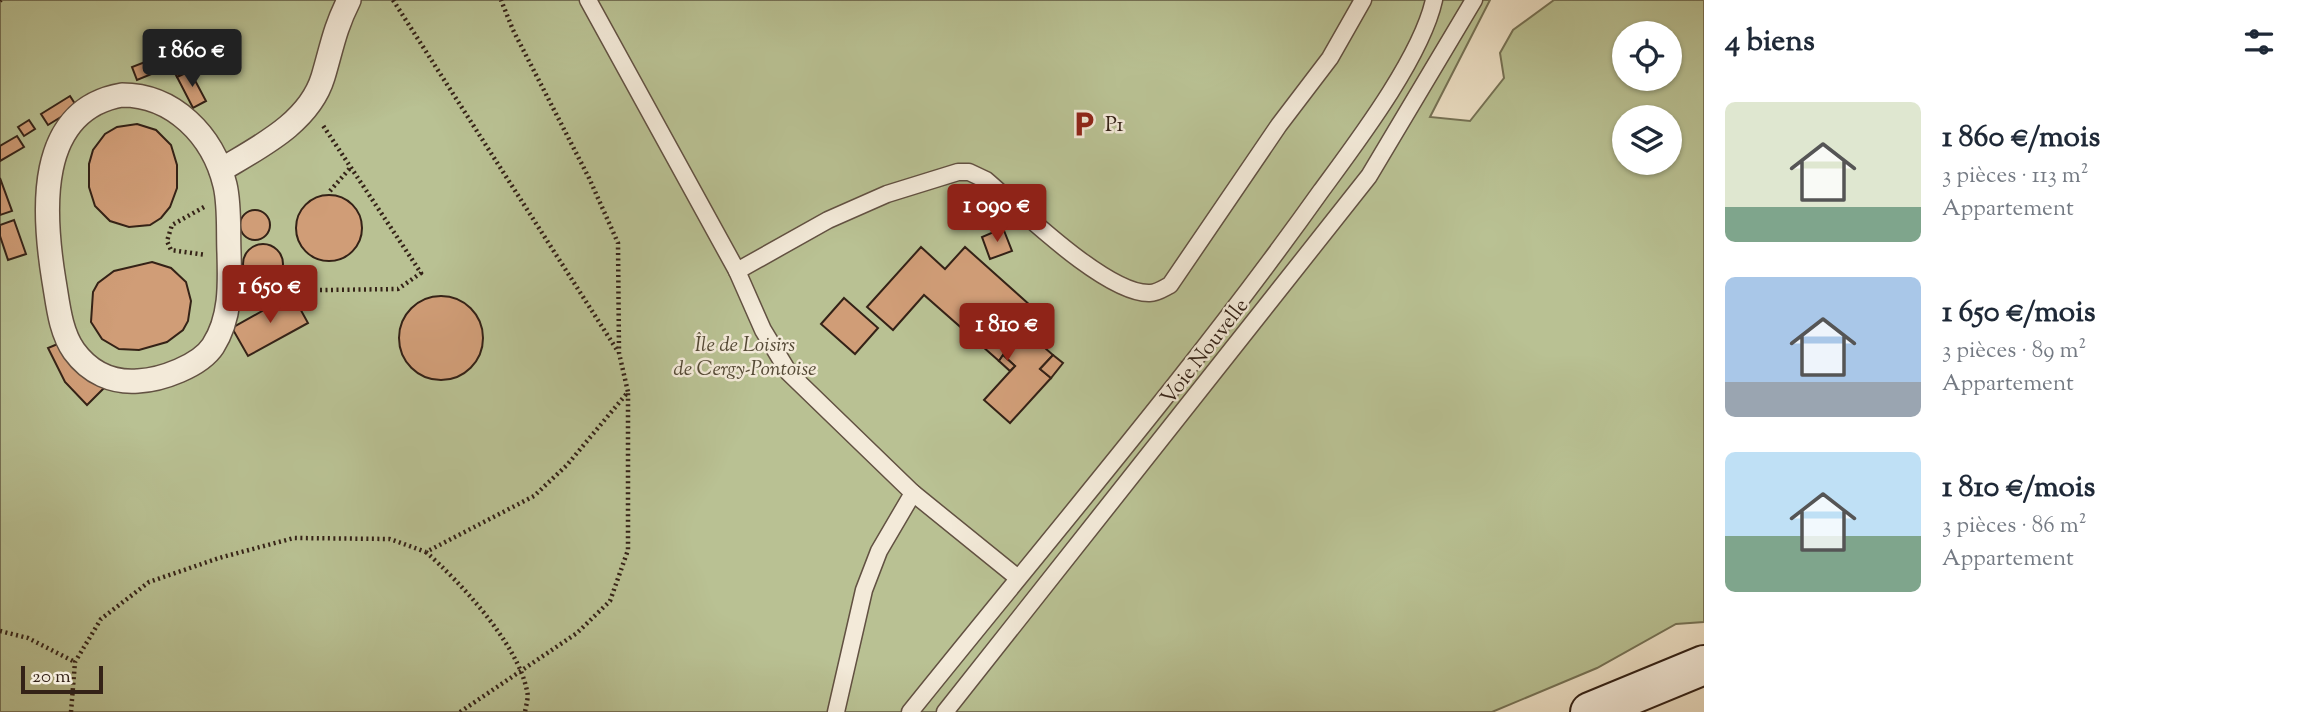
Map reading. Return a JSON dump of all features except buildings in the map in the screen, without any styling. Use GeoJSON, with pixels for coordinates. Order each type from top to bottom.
{"type":"FeatureCollection","features":[{"type":"Feature","properties":{"kind":"main road"},"geometry":{"type":"LineString","coordinates":[[1590,712],[1704,666]]}},
{"type":"Feature","properties":{"kind":"street"},"geometry":{"type":"LineString","coordinates":[[220,170],[272,138],[310,106],[323,77],[337,24],[349,0]]}},
{"type":"Feature","properties":{"kind":"street"},"geometry":{"type":"LineString","coordinates":[[139,95],[169,106],[198,131],[220,170],[226,195],[229,292],[226,317],[212,348],[178,370],[160,377],[140,381],[117,381],[103,376],[87,364],[70,343],[60,317],[49,242],[48,195],[54,157],[76,116],[99,100],[139,95]]}},
{"type":"Feature","properties":{"kind":"lane"},"geometry":{"type":"LineString","coordinates":[[588,0],[737,271],[763,330],[789,373],[913,494],[1018,578]]}},
{"type":"Feature","properties":{"kind":"lane"},"geometry":{"type":"LineString","coordinates":[[737,271],[855,207],[947,174],[969,172],[986,180],[1105,279],[1137,291],[1160,291],[1170,285],[1279,125],[1330,58],[1363,0]]}},
{"type":"Feature","properties":{"kind":"lane","name":"Voie Nouvelle"},"geometry":{"type":"LineString","coordinates":[[910,712],[1259,278],[1365,130],[1421,37],[1434,0]]}},
{"type":"Feature","properties":{"kind":"lane","name":"Voie Nouvelle"},"geometry":{"type":"LineString","coordinates":[[945,712],[1368,176],[1474,0]]}},
{"type":"Feature","properties":{"kind":"lane"},"geometry":{"type":"LineString","coordinates":[[836,712],[864,590],[879,551],[913,494]]}},
{"type":"Feature","properties":{"kind":"path"},"geometry":{"type":"LineString","coordinates":[[393,0],[619,353]]}},
{"type":"Feature","properties":{"kind":"path"},"geometry":{"type":"LineString","coordinates":[[460,712],[577,632],[610,601],[628,550],[628,392],[619,353],[618,243],[589,177],[513,30],[501,0]]}},
{"type":"Feature","properties":{"kind":"path"},"geometry":{"type":"LineString","coordinates":[[229,292],[398,289],[421,273],[310,106]]}},
{"type":"Feature","properties":{"kind":"path"},"geometry":{"type":"LineString","coordinates":[[330,191],[351,167]]}},
{"type":"Feature","properties":{"kind":"path"},"geometry":{"type":"LineString","coordinates":[[226,195],[172,225],[167,241],[171,250],[181,253],[229,257]]}},
{"type":"Feature","properties":{"kind":"path"},"geometry":{"type":"LineString","coordinates":[[426,552],[534,496],[567,465],[628,392]]}},
{"type":"Feature","properties":{"kind":"path"},"geometry":{"type":"LineString","coordinates":[[71,712],[75,662],[101,619],[149,582],[219,558],[294,538],[390,539],[426,552],[461,583],[489,619],[520,670],[528,692],[525,712]]}},
{"type":"Feature","properties":{"kind":"path"},"geometry":{"type":"LineString","coordinates":[[0,631],[28,638],[75,662]]}},
{"type":"Feature","properties":{"kind":"green space","name":"Île de Loisirs de Cergy-Pontoise"},"geometry":{"type":"Polygon","coordinates":[[[0,0],[1490,0],[1430,117],[1470,121],[1504,78],[1500,53],[1513,30],[1554,0],[1704,0],[1704,622],[1676,624],[1597,668],[1492,712],[0,712],[0,0]]]}},
{"type":"Feature","properties":{"kind":"place","name":"P1"},"geometry":{"type":"Point","coordinates":[1084,124]}}]}
